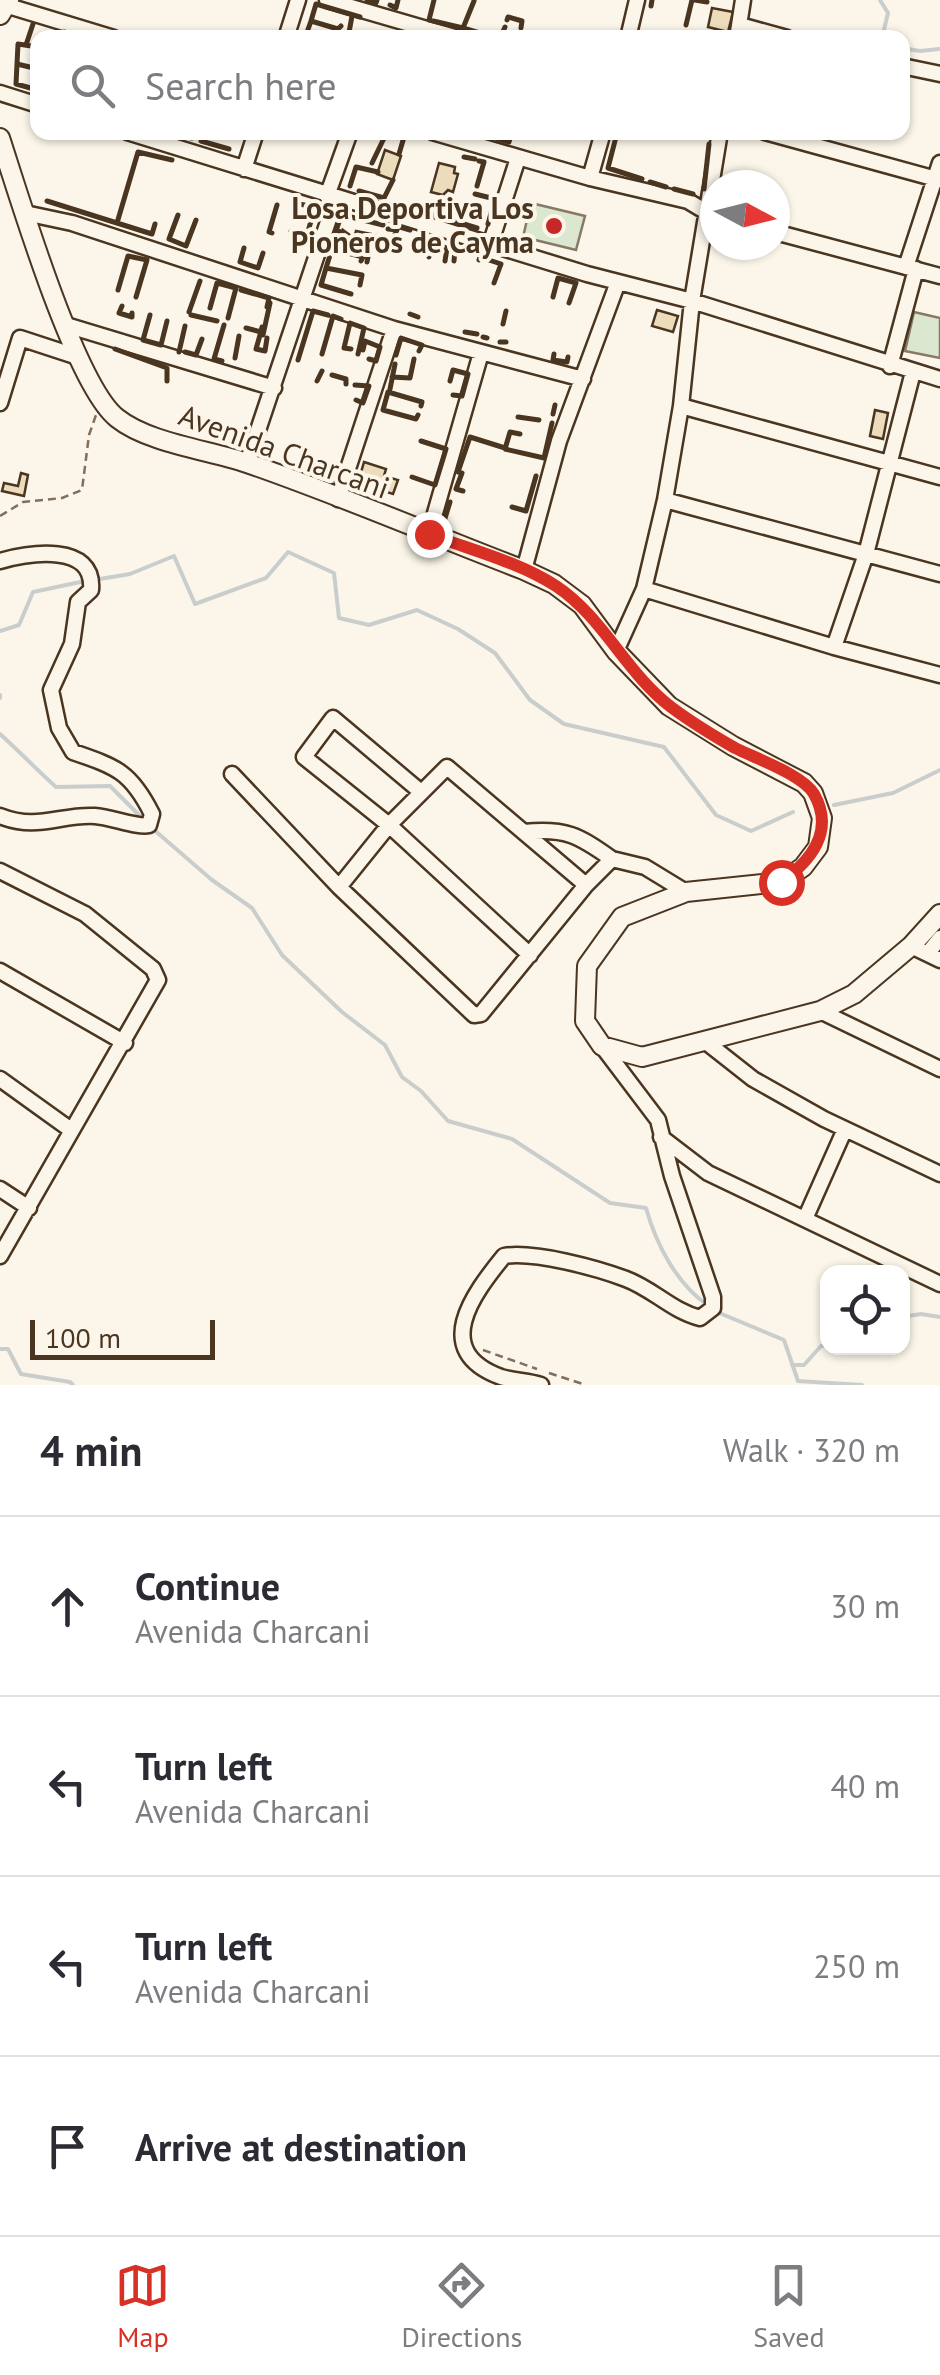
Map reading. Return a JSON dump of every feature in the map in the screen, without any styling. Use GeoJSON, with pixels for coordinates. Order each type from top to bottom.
{"type":"FeatureCollection","features":[{"type":"Feature","properties":{"kind":"main road","name":"Avenida Charcani"},"geometry":{"type":"LineString","coordinates":[[0,138],[78,357],[116,418],[140,431],[247,463],[554,584],[582,605],[616,651],[668,706],[732,746],[804,783],[814,793],[822,818],[818,847],[803,867],[781,882],[686,892],[622,916],[588,966],[584,1021],[602,1046]]}},
{"type":"Feature","properties":{"kind":"main road"},"geometry":{"type":"LineString","coordinates":[[602,1046],[642,1057],[820,1010],[926,953],[940,914]]}},
{"type":"Feature","properties":{"kind":"street"},"geometry":{"type":"LineString","coordinates":[[289,30],[298,0]]}},
{"type":"Feature","properties":{"kind":"street"},"geometry":{"type":"LineString","coordinates":[[327,0],[430,30]]}},
{"type":"Feature","properties":{"kind":"street"},"geometry":{"type":"LineString","coordinates":[[630,30],[637,0]]}},
{"type":"Feature","properties":{"kind":"street"},"geometry":{"type":"LineString","coordinates":[[739,30],[743,0]]}},
{"type":"Feature","properties":{"kind":"street"},"geometry":{"type":"LineString","coordinates":[[5,6],[87,30]]}},
{"type":"Feature","properties":{"kind":"street"},"geometry":{"type":"LineString","coordinates":[[910,68],[940,74]]}},
{"type":"Feature","properties":{"kind":"street"},"geometry":{"type":"LineString","coordinates":[[0,93],[30,102]]}},
{"type":"Feature","properties":{"kind":"street"},"geometry":{"type":"LineString","coordinates":[[152,140],[940,379]]}},
{"type":"Feature","properties":{"kind":"street"},"geometry":{"type":"LineString","coordinates":[[244,169],[253,140]]}},
{"type":"Feature","properties":{"kind":"street"},"geometry":{"type":"LineString","coordinates":[[247,463],[274,388],[348,140]]}},
{"type":"Feature","properties":{"kind":"street"},"geometry":{"type":"LineString","coordinates":[[458,140],[688,202],[700,210]]}},
{"type":"Feature","properties":{"kind":"street"},"geometry":{"type":"LineString","coordinates":[[590,178],[601,140]]}},
{"type":"Feature","properties":{"kind":"street"},"geometry":{"type":"LineString","coordinates":[[715,170],[719,140]]}},
{"type":"Feature","properties":{"kind":"street"},"geometry":{"type":"LineString","coordinates":[[794,140],[938,179]]}},
{"type":"Feature","properties":{"kind":"street"},"geometry":{"type":"LineString","coordinates":[[490,245],[518,158]]}},
{"type":"Feature","properties":{"kind":"street"},"geometry":{"type":"LineString","coordinates":[[890,366],[910,268],[940,163]]}},
{"type":"Feature","properties":{"kind":"street"},"geometry":{"type":"LineString","coordinates":[[24,213],[72,223],[394,329],[582,379]]}},
{"type":"Feature","properties":{"kind":"street"},"geometry":{"type":"LineString","coordinates":[[790,236],[940,276]]}},
{"type":"Feature","properties":{"kind":"street"},"geometry":{"type":"LineString","coordinates":[[616,651],[644,589],[666,500],[701,260]]}},
{"type":"Feature","properties":{"kind":"street"},"geometry":{"type":"LineString","coordinates":[[524,570],[560,440],[618,282]]}},
{"type":"Feature","properties":{"kind":"street"},"geometry":{"type":"LineString","coordinates":[[66,325],[274,388]]}},
{"type":"Feature","properties":{"kind":"street"},"geometry":{"type":"LineString","coordinates":[[338,499],[394,329]]}},
{"type":"Feature","properties":{"kind":"street"},"geometry":{"type":"LineString","coordinates":[[0,403],[20,338],[78,357]]}},
{"type":"Feature","properties":{"kind":"street"},"geometry":{"type":"LineString","coordinates":[[429,534],[482,353]]}},
{"type":"Feature","properties":{"kind":"street"},"geometry":{"type":"LineString","coordinates":[[834,647],[866,554],[913,372]]}},
{"type":"Feature","properties":{"kind":"street"},"geometry":{"type":"LineString","coordinates":[[681,406],[940,477]]}},
{"type":"Feature","properties":{"kind":"street"},"geometry":{"type":"LineString","coordinates":[[666,500],[940,574]]}},
{"type":"Feature","properties":{"kind":"street"},"geometry":{"type":"LineString","coordinates":[[0,561],[34,552],[58,554],[87,569],[91,590],[78,602],[72,644],[51,690],[54,706],[60,728],[74,752],[111,764],[128,776],[152,814],[149,825],[141,827],[122,818],[89,816],[40,824],[0,816]]}},
{"type":"Feature","properties":{"kind":"street"},"geometry":{"type":"LineString","coordinates":[[644,589],[940,675]]}},
{"type":"Feature","properties":{"kind":"street"},"geometry":{"type":"LineString","coordinates":[[421,792],[332,718],[304,757],[389,826],[530,955]]}},
{"type":"Feature","properties":{"kind":"street"},"geometry":{"type":"LineString","coordinates":[[340,888],[389,826],[443,769],[451,768],[586,886]]}},
{"type":"Feature","properties":{"kind":"street"},"geometry":{"type":"LineString","coordinates":[[232,774],[340,888],[474,1015],[481,1014],[612,859]]}},
{"type":"Feature","properties":{"kind":"street"},"geometry":{"type":"LineString","coordinates":[[524,832],[557,829],[612,859],[645,867],[686,892]]}},
{"type":"Feature","properties":{"kind":"street"},"geometry":{"type":"LineString","coordinates":[[0,871],[86,914],[158,974],[124,1043],[0,1256]]}},
{"type":"Feature","properties":{"kind":"street"},"geometry":{"type":"LineString","coordinates":[[926,953],[940,938]]}},
{"type":"Feature","properties":{"kind":"street"},"geometry":{"type":"LineString","coordinates":[[0,971],[124,1043]]}},
{"type":"Feature","properties":{"kind":"street"},"geometry":{"type":"LineString","coordinates":[[820,1010],[940,1069]]}},
{"type":"Feature","properties":{"kind":"street"},"geometry":{"type":"LineString","coordinates":[[706,1042],[753,1080],[940,1174]]}},
{"type":"Feature","properties":{"kind":"street"},"geometry":{"type":"LineString","coordinates":[[541,1385],[503,1378],[480,1366],[464,1345],[461,1329],[466,1312],[482,1283],[504,1256],[518,1253],[626,1279],[664,1298],[680,1313],[700,1318],[712,1308],[713,1297],[658,1120],[602,1046]]}},
{"type":"Feature","properties":{"kind":"street"},"geometry":{"type":"LineString","coordinates":[[0,1079],[71,1130]]}},
{"type":"Feature","properties":{"kind":"street"},"geometry":{"type":"LineString","coordinates":[[805,1219],[845,1129]]}},
{"type":"Feature","properties":{"kind":"street"},"geometry":{"type":"LineString","coordinates":[[660,1136],[708,1173],[940,1284]]}},
{"type":"Feature","properties":{"kind":"street"},"geometry":{"type":"LineString","coordinates":[[0,1189],[30,1208]]}},
{"type":"Feature","properties":{"kind":"path"},"geometry":{"type":"LineString","coordinates":[[0,516],[23,502],[62,498],[82,490],[89,435],[101,399]]}},
{"type":"Feature","properties":{"kind":"path"},"geometry":{"type":"LineString","coordinates":[[464,1345],[582,1384]]}},
{"type":"Feature","properties":{"kind":"green space","name":"Losa Deportiva Los Pioneros de Cayma"},"geometry":{"type":"Polygon","coordinates":[[[531,203],[585,216],[576,250],[523,237],[531,203]]]}},
{"type":"Feature","properties":{"kind":"green space"},"geometry":{"type":"Polygon","coordinates":[[[914,312],[940,318],[940,358],[905,351],[914,312]]]}},
{"type":"Feature","properties":{"kind":"building"},"geometry":{"type":"Polygon","coordinates":[[[712,8],[733,12],[728,30],[708,27],[712,8]]]}},
{"type":"Feature","properties":{"kind":"building"},"geometry":{"type":"Polygon","coordinates":[[[385,150],[401,156],[393,180],[377,174],[385,150]]]}},
{"type":"Feature","properties":{"kind":"building"},"geometry":{"type":"Polygon","coordinates":[[[439,163],[455,167],[454,173],[458,174],[453,192],[448,190],[443,195],[431,192],[439,163]]]}},
{"type":"Feature","properties":{"kind":"building"},"geometry":{"type":"Polygon","coordinates":[[[343,230],[354,238],[356,231],[376,235],[371,252],[347,247],[343,230]]]}},
{"type":"Feature","properties":{"kind":"building"},"geometry":{"type":"Polygon","coordinates":[[[657,310],[678,316],[673,332],[652,326],[657,310]]]}},
{"type":"Feature","properties":{"kind":"building"},"geometry":{"type":"Polygon","coordinates":[[[875,410],[888,413],[883,439],[870,436],[875,410]]]}},
{"type":"Feature","properties":{"kind":"building"},"geometry":{"type":"Polygon","coordinates":[[[364,462],[386,469],[384,476],[398,480],[393,494],[358,483],[364,462]]]}},
{"type":"Feature","properties":{"kind":"building"},"geometry":{"type":"Polygon","coordinates":[[[21,473],[28,475],[24,496],[2,491],[4,483],[18,486],[21,473]]]}},
{"type":"Feature","properties":{"kind":"waterway"},"geometry":{"type":"LineString","coordinates":[[880,0],[888,13],[884,30]]}},
{"type":"Feature","properties":{"kind":"waterway"},"geometry":{"type":"LineString","coordinates":[[910,49],[939,49]]}},
{"type":"Feature","properties":{"kind":"waterway"},"geometry":{"type":"LineString","coordinates":[[94,580],[130,574],[174,556],[195,604],[266,578],[288,552],[334,573],[339,618],[369,625],[417,610],[458,629],[495,653],[530,700],[564,724],[664,747],[716,815],[751,831],[793,812]]}},
{"type":"Feature","properties":{"kind":"waterway"},"geometry":{"type":"LineString","coordinates":[[0,631],[19,625],[33,592],[85,581]]}},
{"type":"Feature","properties":{"kind":"waterway"},"geometry":{"type":"LineString","coordinates":[[0,734],[56,787],[110,786],[146,822]]}},
{"type":"Feature","properties":{"kind":"waterway"},"geometry":{"type":"LineString","coordinates":[[834,805],[893,793],[940,770]]}},
{"type":"Feature","properties":{"kind":"waterway"},"geometry":{"type":"LineString","coordinates":[[153,829],[212,880],[252,908],[282,955],[342,1012],[385,1045],[402,1077],[421,1091],[448,1121],[512,1139],[610,1203],[646,1208],[669,1263],[687,1287],[709,1306]]}},
{"type":"Feature","properties":{"kind":"waterway"},"geometry":{"type":"LineString","coordinates":[[717,1312],[784,1340],[798,1381],[862,1385]]}},
{"type":"Feature","properties":{"kind":"waterway"},"geometry":{"type":"LineString","coordinates":[[910,1316],[940,1317]]}},
{"type":"Feature","properties":{"kind":"waterway"},"geometry":{"type":"LineString","coordinates":[[792,1365],[804,1365],[820,1347]]}},
{"type":"Feature","properties":{"kind":"waterway"},"geometry":{"type":"LineString","coordinates":[[0,1349],[8,1349],[21,1374],[73,1385]]}},
{"type":"Feature","properties":{"kind":"wall"},"geometry":{"type":"LineString","coordinates":[[367,0],[377,0]]}},
{"type":"Feature","properties":{"kind":"wall"},"geometry":{"type":"LineString","coordinates":[[390,5],[396,8],[398,0]]}},
{"type":"Feature","properties":{"kind":"wall"},"geometry":{"type":"LineString","coordinates":[[434,0],[429,20],[463,28],[474,1]]}},
{"type":"Feature","properties":{"kind":"wall"},"geometry":{"type":"LineString","coordinates":[[651,6],[652,0]]}},
{"type":"Feature","properties":{"kind":"wall"},"geometry":{"type":"LineString","coordinates":[[686,25],[692,0]]}},
{"type":"Feature","properties":{"kind":"wall"},"geometry":{"type":"LineString","coordinates":[[695,0],[707,2]]}},
{"type":"Feature","properties":{"kind":"wall"},"geometry":{"type":"LineString","coordinates":[[341,26],[338,29],[311,21],[316,4],[360,17]]}},
{"type":"Feature","properties":{"kind":"wall"},"geometry":{"type":"LineString","coordinates":[[349,30],[352,16]]}},
{"type":"Feature","properties":{"kind":"wall"},"geometry":{"type":"LineString","coordinates":[[507,20],[508,17],[522,21],[521,28]]}},
{"type":"Feature","properties":{"kind":"wall"},"geometry":{"type":"LineString","coordinates":[[308,30],[311,21]]}},
{"type":"Feature","properties":{"kind":"wall"},"geometry":{"type":"LineString","coordinates":[[31,30],[33,24]]}},
{"type":"Feature","properties":{"kind":"wall"},"geometry":{"type":"LineString","coordinates":[[463,28],[470,30]]}},
{"type":"Feature","properties":{"kind":"wall"},"geometry":{"type":"LineString","coordinates":[[26,45],[30,33]]}},
{"type":"Feature","properties":{"kind":"wall"},"geometry":{"type":"LineString","coordinates":[[30,46],[18,44],[16,84],[30,88]]}},
{"type":"Feature","properties":{"kind":"wall"},"geometry":{"type":"LineString","coordinates":[[17,64],[30,67]]}},
{"type":"Feature","properties":{"kind":"wall"},"geometry":{"type":"LineString","coordinates":[[372,163],[383,140]]}},
{"type":"Feature","properties":{"kind":"wall"},"geometry":{"type":"LineString","coordinates":[[399,154],[403,140]]}},
{"type":"Feature","properties":{"kind":"wall"},"geometry":{"type":"LineString","coordinates":[[502,140],[510,140]]}},
{"type":"Feature","properties":{"kind":"wall"},"geometry":{"type":"LineString","coordinates":[[615,140],[608,168],[642,179]]}},
{"type":"Feature","properties":{"kind":"wall"},"geometry":{"type":"LineString","coordinates":[[201,141],[229,149]]}},
{"type":"Feature","properties":{"kind":"wall"},"geometry":{"type":"LineString","coordinates":[[706,170],[709,144]]}},
{"type":"Feature","properties":{"kind":"wall"},"geometry":{"type":"LineString","coordinates":[[155,224],[152,234],[117,223],[138,152],[172,160]]}},
{"type":"Feature","properties":{"kind":"wall"},"geometry":{"type":"LineString","coordinates":[[464,157],[475,159]]}},
{"type":"Feature","properties":{"kind":"wall"},"geometry":{"type":"LineString","coordinates":[[477,186],[484,162],[479,161]]}},
{"type":"Feature","properties":{"kind":"wall"},"geometry":{"type":"LineString","coordinates":[[350,186],[356,167],[378,172]]}},
{"type":"Feature","properties":{"kind":"wall"},"geometry":{"type":"LineString","coordinates":[[359,191],[384,198],[393,180]]}},
{"type":"Feature","properties":{"kind":"wall"},"geometry":{"type":"LineString","coordinates":[[650,182],[666,187]]}},
{"type":"Feature","properties":{"kind":"wall"},"geometry":{"type":"LineString","coordinates":[[674,189],[693,194]]}},
{"type":"Feature","properties":{"kind":"wall"},"geometry":{"type":"LineString","coordinates":[[475,194],[495,199],[488,224]]}},
{"type":"Feature","properties":{"kind":"wall"},"geometry":{"type":"LineString","coordinates":[[47,201],[117,223]]}},
{"type":"Feature","properties":{"kind":"wall"},"geometry":{"type":"LineString","coordinates":[[291,231],[307,235],[315,207],[299,204]]}},
{"type":"Feature","properties":{"kind":"wall"},"geometry":{"type":"LineString","coordinates":[[272,233],[269,232],[277,205]]}},
{"type":"Feature","properties":{"kind":"wall"},"geometry":{"type":"LineString","coordinates":[[427,213],[477,228]]}},
{"type":"Feature","properties":{"kind":"wall"},"geometry":{"type":"LineString","coordinates":[[178,215],[169,239],[186,246],[196,220]]}},
{"type":"Feature","properties":{"kind":"wall"},"geometry":{"type":"LineString","coordinates":[[343,215],[383,225]]}},
{"type":"Feature","properties":{"kind":"wall"},"geometry":{"type":"LineString","coordinates":[[340,219],[336,231],[342,232]]}},
{"type":"Feature","properties":{"kind":"wall"},"geometry":{"type":"LineString","coordinates":[[400,227],[410,230]]}},
{"type":"Feature","properties":{"kind":"wall"},"geometry":{"type":"LineString","coordinates":[[388,229],[397,230],[391,242]]}},
{"type":"Feature","properties":{"kind":"wall"},"geometry":{"type":"LineString","coordinates":[[429,257],[431,243],[447,248]]}},
{"type":"Feature","properties":{"kind":"wall"},"geometry":{"type":"LineString","coordinates":[[244,248],[240,262],[258,268],[263,253]]}},
{"type":"Feature","properties":{"kind":"wall"},"geometry":{"type":"LineString","coordinates":[[445,261],[447,248],[455,251],[454,261]]}},
{"type":"Feature","properties":{"kind":"wall"},"geometry":{"type":"LineString","coordinates":[[360,285],[362,275],[326,268],[332,249],[363,257],[361,261]]}},
{"type":"Feature","properties":{"kind":"wall"},"geometry":{"type":"LineString","coordinates":[[367,262],[369,252]]}},
{"type":"Feature","properties":{"kind":"wall"},"geometry":{"type":"LineString","coordinates":[[118,290],[128,256],[147,260],[136,297]]}},
{"type":"Feature","properties":{"kind":"wall"},"geometry":{"type":"LineString","coordinates":[[479,260],[480,257],[501,264],[494,283]]}},
{"type":"Feature","properties":{"kind":"wall"},"geometry":{"type":"LineString","coordinates":[[326,268],[321,285],[351,294]]}},
{"type":"Feature","properties":{"kind":"wall"},"geometry":{"type":"LineString","coordinates":[[553,297],[558,278],[576,283],[569,303]]}},
{"type":"Feature","properties":{"kind":"wall"},"geometry":{"type":"LineString","coordinates":[[189,312],[200,281]]}},
{"type":"Feature","properties":{"kind":"wall"},"geometry":{"type":"LineString","coordinates":[[210,308],[217,283],[236,288],[228,318]]}},
{"type":"Feature","properties":{"kind":"wall"},"geometry":{"type":"LineString","coordinates":[[241,290],[269,298],[267,307]]}},
{"type":"Feature","properties":{"kind":"wall"},"geometry":{"type":"LineString","coordinates":[[267,338],[265,351],[256,349],[270,303]]}},
{"type":"Feature","properties":{"kind":"wall"},"geometry":{"type":"LineString","coordinates":[[122,306],[119,313],[132,317],[132,313]]}},
{"type":"Feature","properties":{"kind":"wall"},"geometry":{"type":"LineString","coordinates":[[298,360],[313,311],[328,315]]}},
{"type":"Feature","properties":{"kind":"wall"},"geometry":{"type":"LineString","coordinates":[[503,324],[506,311]]}},
{"type":"Feature","properties":{"kind":"wall"},"geometry":{"type":"LineString","coordinates":[[410,314],[418,317]]}},
{"type":"Feature","properties":{"kind":"wall"},"geometry":{"type":"LineString","coordinates":[[150,315],[143,340],[161,345],[167,321]]}},
{"type":"Feature","properties":{"kind":"wall"},"geometry":{"type":"LineString","coordinates":[[191,315],[217,321]]}},
{"type":"Feature","properties":{"kind":"wall"},"geometry":{"type":"LineString","coordinates":[[322,354],[333,316],[341,319]]}},
{"type":"Feature","properties":{"kind":"wall"},"geometry":{"type":"LineString","coordinates":[[351,349],[344,348],[350,323],[364,328],[358,354]]}},
{"type":"Feature","properties":{"kind":"wall"},"geometry":{"type":"LineString","coordinates":[[222,361],[214,359],[224,325]]}},
{"type":"Feature","properties":{"kind":"wall"},"geometry":{"type":"LineString","coordinates":[[179,352],[185,326]]}},
{"type":"Feature","properties":{"kind":"wall"},"geometry":{"type":"LineString","coordinates":[[246,328],[261,332],[262,327]]}},
{"type":"Feature","properties":{"kind":"wall"},"geometry":{"type":"LineString","coordinates":[[465,332],[477,334]]}},
{"type":"Feature","properties":{"kind":"wall"},"geometry":{"type":"LineString","coordinates":[[235,358],[239,336]]}},
{"type":"Feature","properties":{"kind":"wall"},"geometry":{"type":"LineString","coordinates":[[483,337],[487,338]]}},
{"type":"Feature","properties":{"kind":"wall"},"geometry":{"type":"LineString","coordinates":[[396,355],[401,338],[422,345],[419,351]]}},
{"type":"Feature","properties":{"kind":"wall"},"geometry":{"type":"LineString","coordinates":[[185,352],[196,355],[202,339]]}},
{"type":"Feature","properties":{"kind":"wall"},"geometry":{"type":"LineString","coordinates":[[363,350],[365,341],[380,347],[376,361],[369,359]]}},
{"type":"Feature","properties":{"kind":"wall"},"geometry":{"type":"LineString","coordinates":[[500,342],[506,342]]}},
{"type":"Feature","properties":{"kind":"wall"},"geometry":{"type":"LineString","coordinates":[[115,349],[167,368],[167,381]]}},
{"type":"Feature","properties":{"kind":"wall"},"geometry":{"type":"LineString","coordinates":[[554,354],[553,360],[567,362],[568,357]]}},
{"type":"Feature","properties":{"kind":"wall"},"geometry":{"type":"LineString","coordinates":[[392,377],[410,378],[414,359]]}},
{"type":"Feature","properties":{"kind":"wall"},"geometry":{"type":"LineString","coordinates":[[390,389],[395,364]]}},
{"type":"Feature","properties":{"kind":"wall"},"geometry":{"type":"LineString","coordinates":[[450,381],[453,370],[468,374],[462,396],[453,395]]}},
{"type":"Feature","properties":{"kind":"wall"},"geometry":{"type":"LineString","coordinates":[[317,381],[322,371]]}},
{"type":"Feature","properties":{"kind":"wall"},"geometry":{"type":"LineString","coordinates":[[332,375],[346,379],[346,384]]}},
{"type":"Feature","properties":{"kind":"wall"},"geometry":{"type":"LineString","coordinates":[[355,385],[369,386],[363,403],[356,400]]}},
{"type":"Feature","properties":{"kind":"wall"},"geometry":{"type":"LineString","coordinates":[[418,415],[416,419],[383,410],[388,392],[422,402],[421,406]]}},
{"type":"Feature","properties":{"kind":"wall"},"geometry":{"type":"LineString","coordinates":[[553,414],[555,405]]}},
{"type":"Feature","properties":{"kind":"wall"},"geometry":{"type":"LineString","coordinates":[[518,417],[539,420]]}},
{"type":"Feature","properties":{"kind":"wall"},"geometry":{"type":"LineString","coordinates":[[520,434],[510,432],[505,449],[544,458],[552,423]]}},
{"type":"Feature","properties":{"kind":"wall"},"geometry":{"type":"LineString","coordinates":[[463,491],[456,489],[462,473],[458,472],[470,437],[505,448]]}},
{"type":"Feature","properties":{"kind":"wall"},"geometry":{"type":"LineString","coordinates":[[412,477],[435,485],[446,449],[421,441]]}},
{"type":"Feature","properties":{"kind":"wall"},"geometry":{"type":"LineString","coordinates":[[512,507],[526,511],[536,476]]}},
{"type":"Feature","properties":{"kind":"wall"},"geometry":{"type":"LineString","coordinates":[[442,528],[450,502]]}},
{"type":"Feature","properties":{"kind":"place","name":"Losa Deportiva Los Pioneros de Cayma"},"geometry":{"type":"Point","coordinates":[554,226]}},
{"type":"Feature","properties":{"kind":"route"},"geometry":{"type":"LineString","coordinates":[[429,534],[554,584],[582,605],[616,651],[668,706],[732,746],[804,783],[814,793],[822,818],[818,847],[803,867],[781,882]]}}]}
